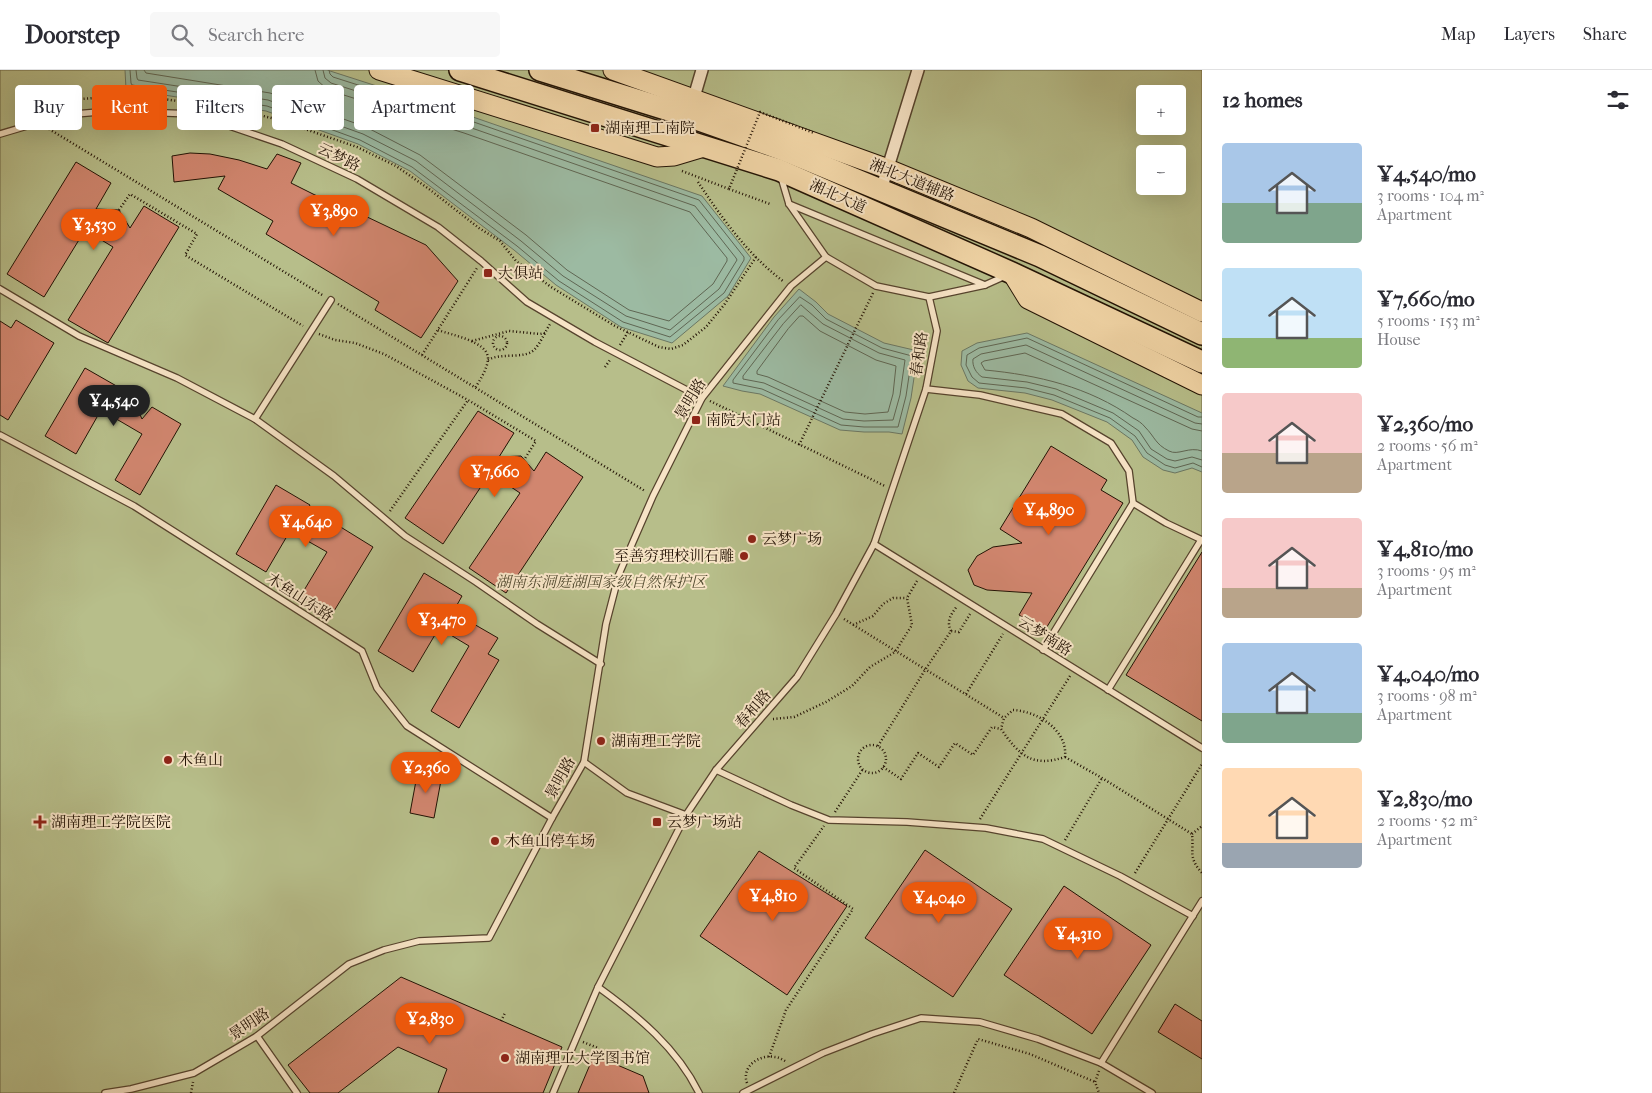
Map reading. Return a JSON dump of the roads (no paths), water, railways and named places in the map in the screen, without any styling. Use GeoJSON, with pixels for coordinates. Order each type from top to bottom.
{"type":"FeatureCollection","features":[{"type":"Feature","properties":{"kind":"highway","name":"湘北大道"},"geometry":{"type":"LineString","coordinates":[[460,70],[779,170],[1012,273],[1202,362]]}},
{"type":"Feature","properties":{"kind":"highway","name":"湘北大道"},"geometry":{"type":"LineString","coordinates":[[540,70],[691,107],[784,150],[1040,256],[1202,334]]}},
{"type":"Feature","properties":{"kind":"main road"},"geometry":{"type":"LineString","coordinates":[[378,70],[657,157],[674,156],[704,147]]}},
{"type":"Feature","properties":{"kind":"main road","name":"湘北大道辅路"},"geometry":{"type":"LineString","coordinates":[[613,70],[691,107],[888,169],[1031,228],[1202,312]]}},
{"type":"Feature","properties":{"kind":"main road"},"geometry":{"type":"LineString","coordinates":[[1012,273],[1028,299],[1202,385]]}},
{"type":"Feature","properties":{"kind":"street"},"geometry":{"type":"LineString","coordinates":[[691,107],[702,70]]}},
{"type":"Feature","properties":{"kind":"street"},"geometry":{"type":"LineString","coordinates":[[882,190],[918,70]]}},
{"type":"Feature","properties":{"kind":"lane","name":"云梦路"},"geometry":{"type":"LineString","coordinates":[[0,134],[64,115],[110,111],[194,114],[282,144],[365,184],[438,227],[482,261],[527,302],[615,352],[702,398]]}},
{"type":"Feature","properties":{"kind":"lane"},"geometry":{"type":"LineString","coordinates":[[779,170],[789,204],[826,257],[876,286],[929,297],[985,285],[1012,273]]}},
{"type":"Feature","properties":{"kind":"lane"},"geometry":{"type":"LineString","coordinates":[[789,204],[985,285]]}},
{"type":"Feature","properties":{"kind":"lane","name":"景明路"},"geometry":{"type":"LineString","coordinates":[[105,1093],[131,1089],[194,1074],[257,1036],[349,964],[384,950],[419,940],[489,938],[552,818],[584,762],[606,624],[619,574],[653,496],[702,398],[791,286],[826,257]]}},
{"type":"Feature","properties":{"kind":"lane"},"geometry":{"type":"LineString","coordinates":[[0,289],[79,336],[177,378],[255,419],[334,476],[405,536],[600,664]]}},
{"type":"Feature","properties":{"kind":"lane","name":"春和路"},"geometry":{"type":"LineString","coordinates":[[553,1093],[598,986],[686,815],[716,770],[797,677],[836,614],[874,544],[926,389],[937,331],[929,297]]}},
{"type":"Feature","properties":{"kind":"lane"},"geometry":{"type":"LineString","coordinates":[[255,419],[331,300]]}},
{"type":"Feature","properties":{"kind":"lane"},"geometry":{"type":"LineString","coordinates":[[926,389],[980,395],[1062,414],[1111,443],[1129,471],[1133,503],[1043,650]]}},
{"type":"Feature","properties":{"kind":"lane","name":"木鱼山东路"},"geometry":{"type":"LineString","coordinates":[[0,435],[134,506],[362,651],[377,688],[407,726],[552,818]]}},
{"type":"Feature","properties":{"kind":"lane"},"geometry":{"type":"LineString","coordinates":[[1108,690],[1202,540],[1133,503]]}},
{"type":"Feature","properties":{"kind":"lane","name":"云梦南路"},"geometry":{"type":"LineString","coordinates":[[874,544],[1202,748]]}},
{"type":"Feature","properties":{"kind":"lane"},"geometry":{"type":"LineString","coordinates":[[584,762],[627,793],[686,815]]}},
{"type":"Feature","properties":{"kind":"lane"},"geometry":{"type":"LineString","coordinates":[[716,770],[791,805],[829,820],[907,822],[975,827],[1043,839],[1193,916]]}},
{"type":"Feature","properties":{"kind":"lane"},"geometry":{"type":"LineString","coordinates":[[1101,1063],[1202,901]]}},
{"type":"Feature","properties":{"kind":"lane"},"geometry":{"type":"LineString","coordinates":[[598,986],[633,1013],[672,1050],[691,1077],[699,1093]]}},
{"type":"Feature","properties":{"kind":"lane"},"geometry":{"type":"LineString","coordinates":[[746,1091],[840,1047],[921,1018],[980,1022],[1038,1039],[1101,1063],[1152,1093]]}},
{"type":"Feature","properties":{"kind":"lane"},"geometry":{"type":"LineString","coordinates":[[257,1036],[297,1093]]}},
{"type":"Feature","properties":{"kind":"water"},"geometry":{"type":"Polygon","coordinates":[[[125,70],[327,70],[374,85],[354,85],[354,130],[474,130],[474,117],[702,196],[751,258],[728,296],[672,343],[621,327],[556,285],[514,250],[410,171],[358,144],[319,130],[344,130],[344,85],[272,85],[272,113],[262,110],[262,85],[177,85],[177,97],[167,95],[167,85],[126,85],[125,70]]]}},
{"type":"Feature","properties":{"kind":"water"},"geometry":{"type":"Polygon","coordinates":[[[799,289],[828,314],[884,343],[918,351],[911,398],[902,434],[840,430],[760,394],[723,386],[774,317],[799,289]]]}},
{"type":"Feature","properties":{"kind":"water"},"geometry":{"type":"Polygon","coordinates":[[[1027,333],[1202,413],[1202,472],[1192,468],[1175,473],[1163,470],[1143,457],[1132,440],[1107,422],[1052,400],[1025,393],[978,388],[968,381],[961,365],[962,351],[977,343],[1027,333]]]}},
{"type":"Feature","properties":{"kind":"place","name":"湖南理工南院"},"geometry":{"type":"Point","coordinates":[595,128]}},
{"type":"Feature","properties":{"kind":"place","name":"大俱站"},"geometry":{"type":"Point","coordinates":[488,273]}},
{"type":"Feature","properties":{"kind":"place","name":"南院大门站"},"geometry":{"type":"Point","coordinates":[696,420]}},
{"type":"Feature","properties":{"kind":"place","name":"云梦广场"},"geometry":{"type":"Point","coordinates":[752,539]}},
{"type":"Feature","properties":{"kind":"place","name":"至善穷理校训石雕"},"geometry":{"type":"Point","coordinates":[744,556]}},
{"type":"Feature","properties":{"kind":"place","name":"湖南理工学院"},"geometry":{"type":"Point","coordinates":[601,741]}},
{"type":"Feature","properties":{"kind":"place","name":"木鱼山"},"geometry":{"type":"Point","coordinates":[168,760]}},
{"type":"Feature","properties":{"kind":"place","name":"湖南理工学院医院"},"geometry":{"type":"Point","coordinates":[40,822]}},
{"type":"Feature","properties":{"kind":"place","name":"云梦广场站"},"geometry":{"type":"Point","coordinates":[657,822]}},
{"type":"Feature","properties":{"kind":"place","name":"木鱼山停车场"},"geometry":{"type":"Point","coordinates":[495,841]}},
{"type":"Feature","properties":{"kind":"place","name":"湖南理工大学图书馆"},"geometry":{"type":"Point","coordinates":[505,1058]}},
{"type":"Feature","properties":{"kind":"park label","name":"湖南东洞庭湖国家级自然保护区"},"geometry":{"type":"Point","coordinates":[601,582]}}]}
